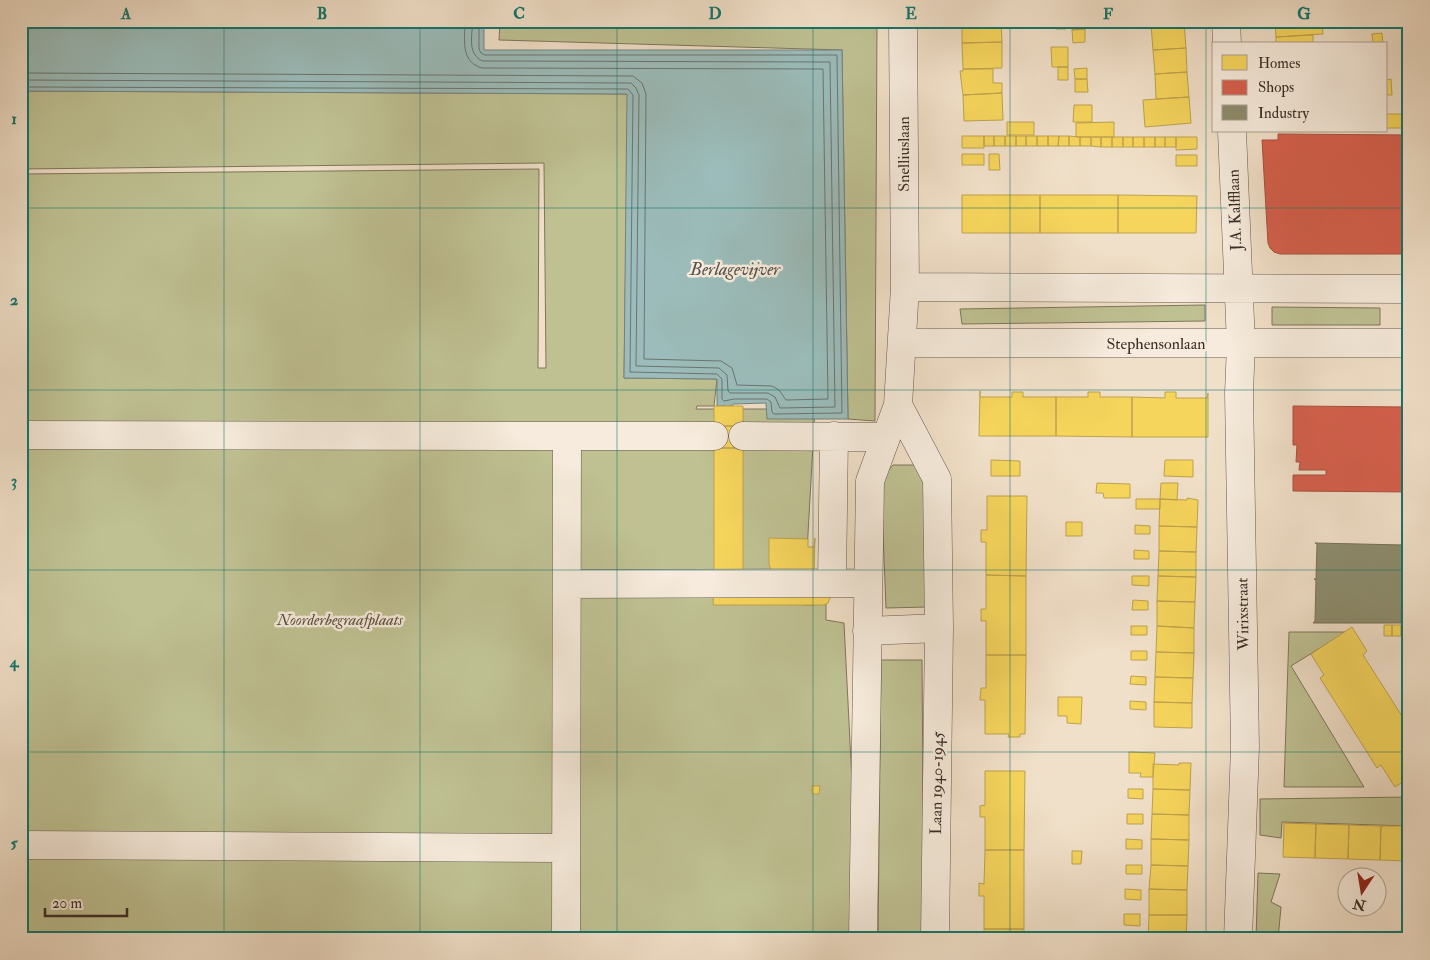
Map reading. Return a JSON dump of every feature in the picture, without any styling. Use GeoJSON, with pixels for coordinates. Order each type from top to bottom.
{"type":"FeatureCollection","features":[{"type":"Feature","properties":{"kind":"street","name":"Snelliuslaan"},"geometry":{"type":"LineString","coordinates":[[904,21],[906,287]]}},
{"type":"Feature","properties":{"kind":"street"},"geometry":{"type":"LineString","coordinates":[[1226,21],[1227,42]]}},
{"type":"Feature","properties":{"kind":"street","name":"J.A. Kalfflaan"},"geometry":{"type":"LineString","coordinates":[[1232,132],[1239,288]]}},
{"type":"Feature","properties":{"kind":"street"},"geometry":{"type":"LineString","coordinates":[[863,939],[870,480],[898,405],[906,287],[1409,289]]}},
{"type":"Feature","properties":{"kind":"street","name":"Wirixstraat"},"geometry":{"type":"LineString","coordinates":[[1238,939],[1245,747],[1239,288]]}},
{"type":"Feature","properties":{"kind":"street","name":"Stephensonlaan"},"geometry":{"type":"LineString","coordinates":[[902,343],[1409,343]]}},
{"type":"Feature","properties":{"kind":"street","name":"Laan 1940-1945"},"geometry":{"type":"LineString","coordinates":[[898,405],[937,479],[939,628],[935,939]]}},
{"type":"Feature","properties":{"kind":"street"},"geometry":{"type":"LineString","coordinates":[[21,435],[714,436]]}},
{"type":"Feature","properties":{"kind":"street"},"geometry":{"type":"LineString","coordinates":[[566,939],[567,436]]}},
{"type":"Feature","properties":{"kind":"street"},"geometry":{"type":"LineString","coordinates":[[743,436],[886,437]]}},
{"type":"Feature","properties":{"kind":"street"},"geometry":{"type":"LineString","coordinates":[[832,583],[834,436]]}},
{"type":"Feature","properties":{"kind":"street"},"geometry":{"type":"LineString","coordinates":[[567,584],[868,583]]}},
{"type":"Feature","properties":{"kind":"street"},"geometry":{"type":"LineString","coordinates":[[867,630],[939,628]]}},
{"type":"Feature","properties":{"kind":"street"},"geometry":{"type":"LineString","coordinates":[[21,845],[566,848]]}},
{"type":"Feature","properties":{"kind":"green space"},"geometry":{"type":"Polygon","coordinates":[[[500,21],[877,21],[875,421],[848,419],[842,50],[499,40],[500,21]]]}},
{"type":"Feature","properties":{"kind":"green space","name":"Noorderbegraafplaats"},"geometry":{"type":"Polygon","coordinates":[[[21,91],[628,94],[624,378],[717,379],[714,406],[697,406],[696,409],[815,409],[804,605],[826,604],[826,620],[844,623],[853,802],[850,939],[21,939],[21,174],[539,169],[538,368],[546,368],[544,163],[21,169],[21,91]]]}},
{"type":"Feature","properties":{"kind":"green space"},"geometry":{"type":"Polygon","coordinates":[[[1205,305],[1205,321],[962,324],[960,309],[1205,305]]]}},
{"type":"Feature","properties":{"kind":"green space"},"geometry":{"type":"Polygon","coordinates":[[[1272,307],[1380,308],[1380,325],[1272,325],[1272,307]]]}},
{"type":"Feature","properties":{"kind":"green space"},"geometry":{"type":"Polygon","coordinates":[[[893,465],[916,465],[926,479],[928,607],[886,608],[881,479],[893,465]]]}},
{"type":"Feature","properties":{"kind":"green space"},"geometry":{"type":"Polygon","coordinates":[[[1289,632],[1346,632],[1291,666],[1364,787],[1284,787],[1289,632]]]}},
{"type":"Feature","properties":{"kind":"green space"},"geometry":{"type":"Polygon","coordinates":[[[881,660],[922,660],[924,939],[878,939],[881,660]]]}},
{"type":"Feature","properties":{"kind":"green space"},"geometry":{"type":"Polygon","coordinates":[[[1409,797],[1409,826],[1282,822],[1281,838],[1260,835],[1260,799],[1409,797]]]}},
{"type":"Feature","properties":{"kind":"green space"},"geometry":{"type":"Polygon","coordinates":[[[1258,873],[1280,874],[1271,902],[1281,907],[1278,939],[1256,939],[1258,873]]]}},
{"type":"Feature","properties":{"kind":"water","name":"Berlagevijver"},"geometry":{"type":"Polygon","coordinates":[[[21,21],[484,21],[484,50],[842,50],[848,419],[767,419],[766,403],[717,406],[717,379],[624,378],[627,94],[21,91],[21,21]]]}},
{"type":"Feature","properties":{"kind":"building: Homes"},"geometry":{"type":"Polygon","coordinates":[[[962,21],[1001,21],[1002,42],[962,43],[962,21]]]}},
{"type":"Feature","properties":{"kind":"building: Homes"},"geometry":{"type":"Polygon","coordinates":[[[1056,21],[1066,21],[1066,29],[1056,29],[1056,21]]]}},
{"type":"Feature","properties":{"kind":"building: Homes"},"geometry":{"type":"Polygon","coordinates":[[[1072,21],[1085,21],[1085,29],[1072,30],[1072,21]]]}},
{"type":"Feature","properties":{"kind":"building: Homes"},"geometry":{"type":"Polygon","coordinates":[[[1151,21],[1184,21],[1184,22],[1151,25],[1151,21]]]}},
{"type":"Feature","properties":{"kind":"building: Homes"},"geometry":{"type":"Polygon","coordinates":[[[1275,21],[1322,21],[1323,34],[1276,37],[1275,21]]]}},
{"type":"Feature","properties":{"kind":"building: Homes"},"geometry":{"type":"Polygon","coordinates":[[[1184,22],[1186,48],[1153,50],[1151,25],[1184,22]]]}},
{"type":"Feature","properties":{"kind":"building: Homes"},"geometry":{"type":"Polygon","coordinates":[[[1085,29],[1085,42],[1073,43],[1072,30],[1085,29]]]}},
{"type":"Feature","properties":{"kind":"building: Homes"},"geometry":{"type":"Polygon","coordinates":[[[1382,33],[1383,42],[1373,42],[1372,34],[1382,33]]]}},
{"type":"Feature","properties":{"kind":"building: Homes"},"geometry":{"type":"Polygon","coordinates":[[[1313,35],[1313,42],[1276,42],[1276,37],[1313,35]]]}},
{"type":"Feature","properties":{"kind":"building: Homes"},"geometry":{"type":"Polygon","coordinates":[[[1002,42],[1002,68],[963,69],[962,43],[1002,42]]]}},
{"type":"Feature","properties":{"kind":"building: Homes"},"geometry":{"type":"Polygon","coordinates":[[[1051,47],[1068,47],[1068,67],[1052,67],[1051,47]]]}},
{"type":"Feature","properties":{"kind":"building: Homes"},"geometry":{"type":"Polygon","coordinates":[[[1186,48],[1187,72],[1155,74],[1153,50],[1186,48]]]}},
{"type":"Feature","properties":{"kind":"building: Homes"},"geometry":{"type":"Polygon","coordinates":[[[1058,67],[1068,67],[1068,80],[1058,80],[1058,67]]]}},
{"type":"Feature","properties":{"kind":"building: Homes"},"geometry":{"type":"Polygon","coordinates":[[[1087,68],[1087,79],[1075,79],[1074,69],[1087,68]]]}},
{"type":"Feature","properties":{"kind":"building: Homes"},"geometry":{"type":"Polygon","coordinates":[[[963,69],[993,69],[993,83],[1002,83],[1002,93],[963,95],[960,71],[963,71],[963,69]]]}},
{"type":"Feature","properties":{"kind":"building: Homes"},"geometry":{"type":"Polygon","coordinates":[[[1187,72],[1189,97],[1156,99],[1155,74],[1187,72]]]}},
{"type":"Feature","properties":{"kind":"building: Homes"},"geometry":{"type":"Polygon","coordinates":[[[1075,79],[1087,79],[1088,92],[1075,92],[1075,79]]]}},
{"type":"Feature","properties":{"kind":"building: Homes"},"geometry":{"type":"Polygon","coordinates":[[[1391,79],[1392,95],[1388,95],[1388,80],[1391,79]]]}},
{"type":"Feature","properties":{"kind":"building: Homes"},"geometry":{"type":"Polygon","coordinates":[[[1002,93],[1003,120],[964,121],[963,95],[1002,93]]]}},
{"type":"Feature","properties":{"kind":"building: Homes"},"geometry":{"type":"Polygon","coordinates":[[[1189,97],[1191,123],[1145,127],[1143,100],[1189,97]]]}},
{"type":"Feature","properties":{"kind":"building: Homes"},"geometry":{"type":"Polygon","coordinates":[[[1074,105],[1092,105],[1092,122],[1073,122],[1074,105]]]}},
{"type":"Feature","properties":{"kind":"building: Homes"},"geometry":{"type":"Polygon","coordinates":[[[1388,114],[1405,114],[1404,128],[1388,128],[1388,114]]]}},
{"type":"Feature","properties":{"kind":"building: Homes"},"geometry":{"type":"Polygon","coordinates":[[[1007,122],[1034,122],[1034,135],[1007,135],[1007,122]]]}},
{"type":"Feature","properties":{"kind":"building: Homes"},"geometry":{"type":"Polygon","coordinates":[[[1114,122],[1114,137],[1076,137],[1076,123],[1114,122]]]}},
{"type":"Feature","properties":{"kind":"building: Homes"},"geometry":{"type":"Polygon","coordinates":[[[962,136],[984,136],[984,148],[962,148],[962,136]]]}},
{"type":"Feature","properties":{"kind":"building: Homes"},"geometry":{"type":"Polygon","coordinates":[[[984,136],[994,136],[994,146],[984,146],[984,136]]]}},
{"type":"Feature","properties":{"kind":"building: Homes"},"geometry":{"type":"Polygon","coordinates":[[[994,136],[1005,136],[1005,146],[994,146],[994,136]]]}},
{"type":"Feature","properties":{"kind":"building: Homes"},"geometry":{"type":"Polygon","coordinates":[[[1005,136],[1016,136],[1016,146],[1005,146],[1005,136]]]}},
{"type":"Feature","properties":{"kind":"building: Homes"},"geometry":{"type":"Polygon","coordinates":[[[1016,136],[1026,136],[1026,146],[1016,146],[1016,136]]]}},
{"type":"Feature","properties":{"kind":"building: Homes"},"geometry":{"type":"Polygon","coordinates":[[[1026,136],[1037,136],[1037,146],[1026,146],[1026,136]]]}},
{"type":"Feature","properties":{"kind":"building: Homes"},"geometry":{"type":"Polygon","coordinates":[[[1037,136],[1048,136],[1048,146],[1037,146],[1037,136]]]}},
{"type":"Feature","properties":{"kind":"building: Homes"},"geometry":{"type":"Polygon","coordinates":[[[1048,136],[1059,136],[1058,146],[1048,146],[1048,136]]]}},
{"type":"Feature","properties":{"kind":"building: Homes"},"geometry":{"type":"Polygon","coordinates":[[[1059,136],[1069,136],[1069,146],[1058,146],[1059,136]]]}},
{"type":"Feature","properties":{"kind":"building: Homes"},"geometry":{"type":"Polygon","coordinates":[[[1069,136],[1080,137],[1080,146],[1069,146],[1069,136]]]}},
{"type":"Feature","properties":{"kind":"building: Homes"},"geometry":{"type":"Polygon","coordinates":[[[1080,137],[1091,137],[1091,146],[1080,146],[1080,137]]]}},
{"type":"Feature","properties":{"kind":"building: Homes"},"geometry":{"type":"Polygon","coordinates":[[[1091,137],[1101,137],[1101,147],[1091,146],[1091,137]]]}},
{"type":"Feature","properties":{"kind":"building: Homes"},"geometry":{"type":"Polygon","coordinates":[[[1101,137],[1112,137],[1112,147],[1101,147],[1101,137]]]}},
{"type":"Feature","properties":{"kind":"building: Homes"},"geometry":{"type":"Polygon","coordinates":[[[1112,137],[1123,137],[1123,147],[1112,147],[1112,137]]]}},
{"type":"Feature","properties":{"kind":"building: Homes"},"geometry":{"type":"Polygon","coordinates":[[[1123,137],[1133,137],[1133,147],[1123,147],[1123,137]]]}},
{"type":"Feature","properties":{"kind":"building: Homes"},"geometry":{"type":"Polygon","coordinates":[[[1133,137],[1144,137],[1144,147],[1133,147],[1133,137]]]}},
{"type":"Feature","properties":{"kind":"building: Homes"},"geometry":{"type":"Polygon","coordinates":[[[1144,137],[1155,137],[1155,147],[1144,147],[1144,137]]]}},
{"type":"Feature","properties":{"kind":"building: Homes"},"geometry":{"type":"Polygon","coordinates":[[[1155,137],[1165,137],[1165,147],[1155,147],[1155,137]]]}},
{"type":"Feature","properties":{"kind":"building: Homes"},"geometry":{"type":"Polygon","coordinates":[[[1165,137],[1176,137],[1176,147],[1165,147],[1165,137]]]}},
{"type":"Feature","properties":{"kind":"building: Homes"},"geometry":{"type":"Polygon","coordinates":[[[1176,137],[1197,137],[1197,149],[1176,150],[1176,137]]]}},
{"type":"Feature","properties":{"kind":"building: Homes"},"geometry":{"type":"Polygon","coordinates":[[[962,154],[984,154],[984,165],[962,165],[962,154]]]}},
{"type":"Feature","properties":{"kind":"building: Homes"},"geometry":{"type":"Polygon","coordinates":[[[989,154],[999,154],[1000,170],[989,170],[989,154]]]}},
{"type":"Feature","properties":{"kind":"building: Homes"},"geometry":{"type":"Polygon","coordinates":[[[1176,155],[1197,155],[1197,166],[1176,166],[1176,155]]]}},
{"type":"Feature","properties":{"kind":"building: Homes"},"geometry":{"type":"Polygon","coordinates":[[[962,195],[1040,195],[1040,233],[962,233],[962,195]]]}},
{"type":"Feature","properties":{"kind":"building: Homes"},"geometry":{"type":"Polygon","coordinates":[[[1040,195],[1118,195],[1118,233],[1040,233],[1040,195]]]}},
{"type":"Feature","properties":{"kind":"building: Homes"},"geometry":{"type":"Polygon","coordinates":[[[1118,195],[1197,196],[1196,233],[1118,233],[1118,195]]]}},
{"type":"Feature","properties":{"kind":"building: Homes"},"geometry":{"type":"Polygon","coordinates":[[[980,391],[980,397],[1012,397],[1012,392],[1023,392],[1023,397],[1056,397],[1056,436],[979,436],[980,391]]]}},
{"type":"Feature","properties":{"kind":"building: Homes"},"geometry":{"type":"Polygon","coordinates":[[[1088,392],[1100,392],[1100,397],[1132,397],[1132,437],[1056,436],[1056,397],[1088,397],[1088,392]]]}},
{"type":"Feature","properties":{"kind":"building: Homes"},"geometry":{"type":"Polygon","coordinates":[[[1165,392],[1176,392],[1176,398],[1207,398],[1208,393],[1208,437],[1132,437],[1132,397],[1165,398],[1165,392]]]}},
{"type":"Feature","properties":{"kind":"building: Homes"},"geometry":{"type":"Polygon","coordinates":[[[714,406],[743,406],[743,426],[714,426],[714,406]]]}},
{"type":"Feature","properties":{"kind":"building: Homes"},"geometry":{"type":"Polygon","coordinates":[[[714,426],[743,426],[743,448],[714,448],[714,426]]]}},
{"type":"Feature","properties":{"kind":"building: Homes"},"geometry":{"type":"Polygon","coordinates":[[[714,448],[743,448],[743,575],[714,575],[714,448]]]}},
{"type":"Feature","properties":{"kind":"building: Homes"},"geometry":{"type":"Polygon","coordinates":[[[991,460],[1020,461],[1020,476],[991,476],[991,460]]]}},
{"type":"Feature","properties":{"kind":"building: Homes"},"geometry":{"type":"Polygon","coordinates":[[[1165,460],[1193,460],[1193,477],[1164,476],[1165,460]]]}},
{"type":"Feature","properties":{"kind":"building: Homes"},"geometry":{"type":"Polygon","coordinates":[[[1097,483],[1130,484],[1130,498],[1104,498],[1103,493],[1096,493],[1097,483]]]}},
{"type":"Feature","properties":{"kind":"building: Homes"},"geometry":{"type":"Polygon","coordinates":[[[1161,483],[1178,483],[1177,500],[1160,499],[1161,483]]]}},
{"type":"Feature","properties":{"kind":"building: Homes"},"geometry":{"type":"Polygon","coordinates":[[[987,496],[1027,496],[1026,576],[986,575],[986,542],[981,542],[981,530],[987,530],[987,496]]]}},
{"type":"Feature","properties":{"kind":"building: Homes"},"geometry":{"type":"Polygon","coordinates":[[[1187,498],[1198,500],[1197,527],[1159,526],[1160,499],[1187,500],[1187,498]]]}},
{"type":"Feature","properties":{"kind":"building: Homes"},"geometry":{"type":"Polygon","coordinates":[[[1136,499],[1160,499],[1160,509],[1136,509],[1136,499]]]}},
{"type":"Feature","properties":{"kind":"building: Homes"},"geometry":{"type":"Polygon","coordinates":[[[1066,522],[1082,522],[1082,536],[1066,536],[1066,522]]]}},
{"type":"Feature","properties":{"kind":"building: Homes"},"geometry":{"type":"Polygon","coordinates":[[[1135,525],[1150,526],[1150,534],[1135,534],[1135,525]]]}},
{"type":"Feature","properties":{"kind":"building: Homes"},"geometry":{"type":"Polygon","coordinates":[[[1159,526],[1197,527],[1196,552],[1159,551],[1159,526]]]}},
{"type":"Feature","properties":{"kind":"building: Homes"},"geometry":{"type":"Polygon","coordinates":[[[769,538],[808,539],[808,547],[814,547],[815,538],[814,575],[771,570],[769,564],[769,538]]]}},
{"type":"Feature","properties":{"kind":"building: Homes"},"geometry":{"type":"Polygon","coordinates":[[[1134,550],[1149,551],[1149,559],[1134,559],[1134,550]]]}},
{"type":"Feature","properties":{"kind":"building: Homes"},"geometry":{"type":"Polygon","coordinates":[[[1159,551],[1196,552],[1196,577],[1158,576],[1159,551]]]}},
{"type":"Feature","properties":{"kind":"building: Homes"},"geometry":{"type":"Polygon","coordinates":[[[986,575],[1026,576],[1026,655],[986,655],[986,621],[981,621],[981,609],[986,609],[986,575]]]}},
{"type":"Feature","properties":{"kind":"building: Homes"},"geometry":{"type":"Polygon","coordinates":[[[1132,576],[1149,576],[1149,586],[1132,585],[1132,576]]]}},
{"type":"Feature","properties":{"kind":"building: Homes"},"geometry":{"type":"Polygon","coordinates":[[[1158,576],[1196,577],[1195,602],[1157,601],[1158,576]]]}},
{"type":"Feature","properties":{"kind":"building: Homes"},"geometry":{"type":"Polygon","coordinates":[[[714,589],[830,596],[830,598],[828,603],[824,605],[713,605],[714,589]]]}},
{"type":"Feature","properties":{"kind":"building: Homes"},"geometry":{"type":"Polygon","coordinates":[[[1133,600],[1148,601],[1148,610],[1132,610],[1133,600]]]}},
{"type":"Feature","properties":{"kind":"building: Homes"},"geometry":{"type":"Polygon","coordinates":[[[1157,601],[1195,602],[1194,628],[1157,626],[1157,601]]]}},
{"type":"Feature","properties":{"kind":"building: Homes"},"geometry":{"type":"Polygon","coordinates":[[[1384,625],[1392,625],[1392,636],[1384,636],[1384,625]]]}},
{"type":"Feature","properties":{"kind":"building: Homes"},"geometry":{"type":"Polygon","coordinates":[[[1392,625],[1401,625],[1401,636],[1392,636],[1392,625]]]}},
{"type":"Feature","properties":{"kind":"building: Homes"},"geometry":{"type":"Polygon","coordinates":[[[1401,625],[1409,625],[1409,636],[1401,636],[1401,625]]]}},
{"type":"Feature","properties":{"kind":"building: Homes"},"geometry":{"type":"Polygon","coordinates":[[[1131,626],[1147,626],[1147,635],[1131,635],[1131,626]]]}},
{"type":"Feature","properties":{"kind":"building: Homes"},"geometry":{"type":"Polygon","coordinates":[[[1157,626],[1194,628],[1194,653],[1156,652],[1157,626]]]}},
{"type":"Feature","properties":{"kind":"building: Homes"},"geometry":{"type":"Polygon","coordinates":[[[1352,627],[1367,651],[1363,655],[1409,727],[1409,778],[1395,787],[1381,765],[1377,768],[1320,678],[1324,675],[1311,654],[1352,627]]]}},
{"type":"Feature","properties":{"kind":"building: Homes"},"geometry":{"type":"Polygon","coordinates":[[[1131,651],[1147,651],[1147,660],[1131,660],[1131,651]]]}},
{"type":"Feature","properties":{"kind":"building: Homes"},"geometry":{"type":"Polygon","coordinates":[[[1156,652],[1194,653],[1193,678],[1155,677],[1156,652]]]}},
{"type":"Feature","properties":{"kind":"building: Homes"},"geometry":{"type":"Polygon","coordinates":[[[986,655],[1026,655],[1025,734],[1020,734],[1020,737],[1008,737],[1009,734],[985,734],[985,700],[980,700],[981,688],[986,688],[986,655]]]}},
{"type":"Feature","properties":{"kind":"building: Homes"},"geometry":{"type":"Polygon","coordinates":[[[1131,676],[1146,677],[1146,685],[1130,684],[1131,676]]]}},
{"type":"Feature","properties":{"kind":"building: Homes"},"geometry":{"type":"Polygon","coordinates":[[[1155,677],[1193,678],[1192,703],[1154,702],[1155,677]]]}},
{"type":"Feature","properties":{"kind":"building: Homes"},"geometry":{"type":"Polygon","coordinates":[[[1058,697],[1082,697],[1081,724],[1067,723],[1067,716],[1058,716],[1058,697]]]}},
{"type":"Feature","properties":{"kind":"building: Homes"},"geometry":{"type":"Polygon","coordinates":[[[1130,701],[1146,702],[1146,710],[1130,709],[1130,701]]]}},
{"type":"Feature","properties":{"kind":"building: Homes"},"geometry":{"type":"Polygon","coordinates":[[[1154,702],[1192,703],[1192,728],[1154,727],[1154,702]]]}},
{"type":"Feature","properties":{"kind":"building: Homes"},"geometry":{"type":"Polygon","coordinates":[[[1129,752],[1155,753],[1153,777],[1140,777],[1141,773],[1129,773],[1129,752]]]}},
{"type":"Feature","properties":{"kind":"building: Homes"},"geometry":{"type":"Polygon","coordinates":[[[1179,763],[1191,763],[1190,790],[1153,789],[1153,764],[1179,765],[1179,763]]]}},
{"type":"Feature","properties":{"kind":"building: Homes"},"geometry":{"type":"Polygon","coordinates":[[[985,771],[1025,771],[1024,850],[985,850],[985,817],[980,817],[980,806],[985,805],[985,771]]]}},
{"type":"Feature","properties":{"kind":"building: Homes"},"geometry":{"type":"Polygon","coordinates":[[[812,786],[820,786],[819,794],[812,794],[812,786]]]}},
{"type":"Feature","properties":{"kind":"building: Homes"},"geometry":{"type":"Polygon","coordinates":[[[1128,789],[1143,789],[1143,799],[1128,798],[1128,789]]]}},
{"type":"Feature","properties":{"kind":"building: Homes"},"geometry":{"type":"Polygon","coordinates":[[[1153,789],[1190,790],[1189,815],[1152,814],[1153,789]]]}},
{"type":"Feature","properties":{"kind":"building: Homes"},"geometry":{"type":"Polygon","coordinates":[[[1127,814],[1143,814],[1143,824],[1127,824],[1127,814]]]}},
{"type":"Feature","properties":{"kind":"building: Homes"},"geometry":{"type":"Polygon","coordinates":[[[1152,814],[1189,815],[1189,840],[1151,839],[1152,814]]]}},
{"type":"Feature","properties":{"kind":"building: Homes"},"geometry":{"type":"Polygon","coordinates":[[[1284,823],[1316,824],[1315,858],[1283,857],[1284,823]]]}},
{"type":"Feature","properties":{"kind":"building: Homes"},"geometry":{"type":"Polygon","coordinates":[[[1316,824],[1349,825],[1348,859],[1315,858],[1316,824]]]}},
{"type":"Feature","properties":{"kind":"building: Homes"},"geometry":{"type":"Polygon","coordinates":[[[1349,825],[1381,826],[1380,860],[1348,859],[1349,825]]]}},
{"type":"Feature","properties":{"kind":"building: Homes"},"geometry":{"type":"Polygon","coordinates":[[[1381,826],[1409,826],[1409,861],[1380,860],[1381,826]]]}},
{"type":"Feature","properties":{"kind":"building: Homes"},"geometry":{"type":"Polygon","coordinates":[[[1126,839],[1142,840],[1142,849],[1126,849],[1126,839]]]}},
{"type":"Feature","properties":{"kind":"building: Homes"},"geometry":{"type":"Polygon","coordinates":[[[1151,839],[1189,840],[1188,866],[1151,865],[1151,839]]]}},
{"type":"Feature","properties":{"kind":"building: Homes"},"geometry":{"type":"Polygon","coordinates":[[[985,850],[1024,850],[1024,929],[984,929],[984,896],[979,896],[979,883],[984,884],[985,850]]]}},
{"type":"Feature","properties":{"kind":"building: Homes"},"geometry":{"type":"Polygon","coordinates":[[[1072,851],[1082,851],[1081,864],[1072,864],[1072,851]]]}},
{"type":"Feature","properties":{"kind":"building: Homes"},"geometry":{"type":"Polygon","coordinates":[[[1126,865],[1142,865],[1142,874],[1126,874],[1126,865]]]}},
{"type":"Feature","properties":{"kind":"building: Homes"},"geometry":{"type":"Polygon","coordinates":[[[1151,865],[1188,866],[1187,890],[1149,889],[1151,865]]]}},
{"type":"Feature","properties":{"kind":"building: Homes"},"geometry":{"type":"Polygon","coordinates":[[[1125,889],[1141,890],[1141,900],[1125,899],[1125,889]]]}},
{"type":"Feature","properties":{"kind":"building: Homes"},"geometry":{"type":"Polygon","coordinates":[[[1149,889],[1187,890],[1187,915],[1149,915],[1149,889]]]}},
{"type":"Feature","properties":{"kind":"building: Homes"},"geometry":{"type":"Polygon","coordinates":[[[1124,914],[1140,914],[1140,926],[1124,925],[1124,914]]]}},
{"type":"Feature","properties":{"kind":"building: Homes"},"geometry":{"type":"Polygon","coordinates":[[[1149,915],[1187,915],[1186,939],[1148,939],[1149,915]]]}},
{"type":"Feature","properties":{"kind":"building: Homes"},"geometry":{"type":"Polygon","coordinates":[[[984,929],[1024,929],[1024,939],[984,939],[984,929]]]}},
{"type":"Feature","properties":{"kind":"building: Homes"},"geometry":{"type":"Polygon","coordinates":[[[1409,931],[1409,939],[1378,939],[1378,932],[1409,931]]]}},
{"type":"Feature","properties":{"kind":"building: Homes"},"geometry":{"type":"Polygon","coordinates":[[[1378,932],[1378,939],[1346,939],[1346,934],[1378,932]]]}},
{"type":"Feature","properties":{"kind":"building: Homes"},"geometry":{"type":"Polygon","coordinates":[[[1346,934],[1346,939],[1314,939],[1314,935],[1346,934]]]}},
{"type":"Feature","properties":{"kind":"building: Homes"},"geometry":{"type":"Polygon","coordinates":[[[1314,935],[1314,939],[1281,939],[1281,937],[1314,935]]]}},
{"type":"Feature","properties":{"kind":"building: Shops"},"geometry":{"type":"Polygon","coordinates":[[[1278,134],[1409,135],[1409,254],[1280,254],[1274,252],[1268,243],[1262,140],[1278,140],[1278,134]]]}},
{"type":"Feature","properties":{"kind":"building: Shops"},"geometry":{"type":"Polygon","coordinates":[[[1293,406],[1409,407],[1409,492],[1293,491],[1293,475],[1326,475],[1326,470],[1299,470],[1300,462],[1296,462],[1297,445],[1293,445],[1293,406]]]}},
{"type":"Feature","properties":{"kind":"building: Industry"},"geometry":{"type":"Polygon","coordinates":[[[1315,543],[1403,545],[1401,623],[1313,623],[1315,621],[1316,580],[1314,579],[1316,579],[1317,544],[1315,543]]]}}]}
